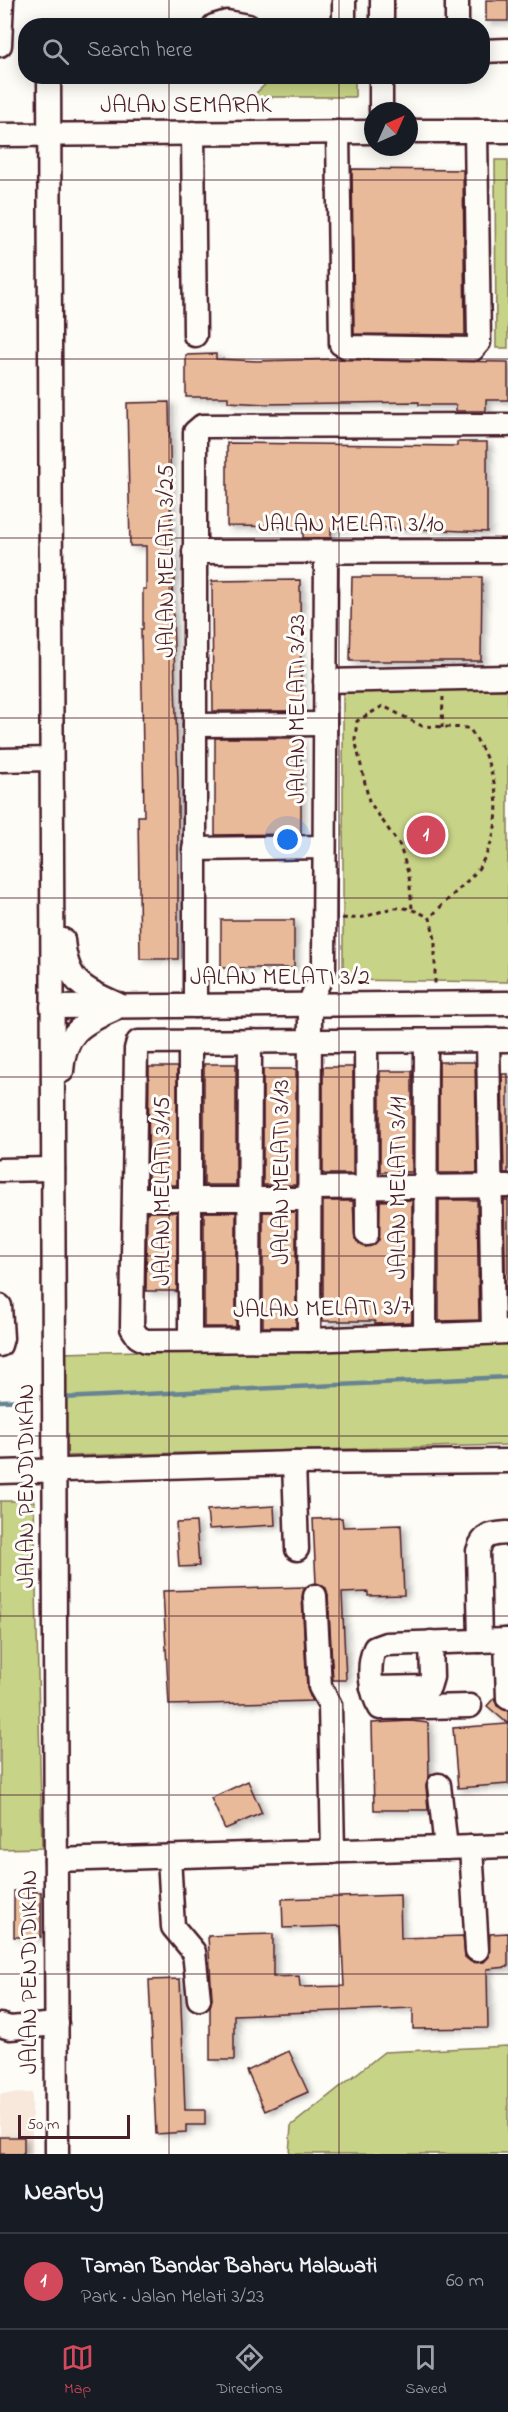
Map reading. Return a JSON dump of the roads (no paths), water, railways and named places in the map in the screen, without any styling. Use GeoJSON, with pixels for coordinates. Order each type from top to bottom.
{"type":"FeatureCollection","features":[{"type":"Feature","properties":{"kind":"street"},"geometry":{"type":"LineString","coordinates":[[0,45],[2,0]]}},
{"type":"Feature","properties":{"kind":"street"},"geometry":{"type":"LineString","coordinates":[[344,0],[344,18]]}},
{"type":"Feature","properties":{"kind":"street"},"geometry":{"type":"LineString","coordinates":[[382,0],[382,18]]}},
{"type":"Feature","properties":{"kind":"street"},"geometry":{"type":"LineString","coordinates":[[457,0],[457,18]]}},
{"type":"Feature","properties":{"kind":"street"},"geometry":{"type":"LineString","coordinates":[[490,51],[508,50]]}},
{"type":"Feature","properties":{"kind":"street","name":"JALAN PENDIDIKAN"},"geometry":{"type":"LineString","coordinates":[[49,84],[57,2154]]}},
{"type":"Feature","properties":{"kind":"street"},"geometry":{"type":"LineString","coordinates":[[381,84],[381,102]]}},
{"type":"Feature","properties":{"kind":"street"},"geometry":{"type":"LineString","coordinates":[[418,131],[508,130]]}},
{"type":"Feature","properties":{"kind":"street"},"geometry":{"type":"LineString","coordinates":[[338,132],[340,340],[343,346],[473,349],[479,342],[476,131]]}},
{"type":"Feature","properties":{"kind":"street","name":"JALAN SEMARAK"},"geometry":{"type":"LineString","coordinates":[[0,135],[364,132]]}},
{"type":"Feature","properties":{"kind":"street"},"geometry":{"type":"LineString","coordinates":[[193,133],[195,334]]}},
{"type":"Feature","properties":{"kind":"street","name":"JALAN MELATI 3/25"},"geometry":{"type":"LineString","coordinates":[[195,1006],[194,437],[202,426],[508,425]]}},
{"type":"Feature","properties":{"kind":"street","name":"JALAN MELATI 3/10"},"geometry":{"type":"LineString","coordinates":[[194,552],[508,551]]}},
{"type":"Feature","properties":{"kind":"street","name":"JALAN MELATI 3/23"},"geometry":{"type":"LineString","coordinates":[[310,1005],[312,992],[320,982],[324,967],[326,553]]}},
{"type":"Feature","properties":{"kind":"street"},"geometry":{"type":"LineString","coordinates":[[325,681],[508,677]]}},
{"type":"Feature","properties":{"kind":"street"},"geometry":{"type":"LineString","coordinates":[[195,725],[325,724]]}},
{"type":"Feature","properties":{"kind":"street"},"geometry":{"type":"LineString","coordinates":[[0,760],[51,759]]}},
{"type":"Feature","properties":{"kind":"street"},"geometry":{"type":"LineString","coordinates":[[194,849],[324,847]]}},
{"type":"Feature","properties":{"kind":"street"},"geometry":{"type":"LineString","coordinates":[[52,877],[68,969],[77,981],[121,1006]]}},
{"type":"Feature","properties":{"kind":"street","name":"JALAN MELATI 3/2"},"geometry":{"type":"LineString","coordinates":[[52,1007],[508,1003]]}},
{"type":"Feature","properties":{"kind":"street","name":"JALAN MELATI 3/13"},"geometry":{"type":"LineString","coordinates":[[309,1340],[310,1005]]}},
{"type":"Feature","properties":{"kind":"street"},"geometry":{"type":"LineString","coordinates":[[53,1123],[63,1059],[69,1041],[81,1026],[121,1006]]}},
{"type":"Feature","properties":{"kind":"street"},"geometry":{"type":"LineString","coordinates":[[499,1186],[369,1188],[250,1199],[135,1199],[136,1049],[138,1042],[498,1040],[499,1186],[500,1332]]}},
{"type":"Feature","properties":{"kind":"street"},"geometry":{"type":"LineString","coordinates":[[249,1339],[250,1041]]}},
{"type":"Feature","properties":{"kind":"street"},"geometry":{"type":"LineString","coordinates":[[366,1041],[368,1234]]}},
{"type":"Feature","properties":{"kind":"street","name":"JALAN MELATI 3/11"},"geometry":{"type":"LineString","coordinates":[[425,1335],[426,1041]]}},
{"type":"Feature","properties":{"kind":"street","name":"JALAN MELATI 3/15"},"geometry":{"type":"LineString","coordinates":[[190,1042],[190,1340]]}},
{"type":"Feature","properties":{"kind":"street"},"geometry":{"type":"LineString","coordinates":[[0,1170],[53,1169]]}},
{"type":"Feature","properties":{"kind":"street","name":"JALAN MELATI 3/7"},"geometry":{"type":"LineString","coordinates":[[135,1199],[132,1328],[138,1337],[146,1341],[309,1340],[500,1332]]}},
{"type":"Feature","properties":{"kind":"street"},"geometry":{"type":"LineString","coordinates":[[0,1306],[2,1338],[0,1345]]}},
{"type":"Feature","properties":{"kind":"street"},"geometry":{"type":"LineString","coordinates":[[0,1472],[294,1463],[508,1461]]}},
{"type":"Feature","properties":{"kind":"street"},"geometry":{"type":"LineString","coordinates":[[294,1463],[297,1549]]}},
{"type":"Feature","properties":{"kind":"street"},"geometry":{"type":"LineString","coordinates":[[480,1641],[478,1551],[481,1541],[489,1534],[508,1533]]}},
{"type":"Feature","properties":{"kind":"street"},"geometry":{"type":"LineString","coordinates":[[315,1596],[320,1688],[330,1705],[333,1852]]}},
{"type":"Feature","properties":{"kind":"street"},"geometry":{"type":"LineString","coordinates":[[470,1706],[382,1709],[372,1688],[371,1657],[375,1648],[386,1644],[507,1640],[508,1698]]}},
{"type":"Feature","properties":{"kind":"street"},"geometry":{"type":"LineString","coordinates":[[372,1688],[429,1687],[432,1677],[431,1642]]}},
{"type":"Feature","properties":{"kind":"street"},"geometry":{"type":"LineString","coordinates":[[440,1785],[446,1848]]}},
{"type":"Feature","properties":{"kind":"street"},"geometry":{"type":"LineString","coordinates":[[56,1860],[508,1846]]}},
{"type":"Feature","properties":{"kind":"street"},"geometry":{"type":"LineString","coordinates":[[471,1847],[477,1950]]}},
{"type":"Feature","properties":{"kind":"street"},"geometry":{"type":"LineString","coordinates":[[169,1857],[173,1927],[194,1952],[199,1999]]}},
{"type":"Feature","properties":{"kind":"street"},"geometry":{"type":"LineString","coordinates":[[0,2025],[10,2028],[57,2024]]}},
{"type":"Feature","properties":{"kind":"waterway"},"geometry":{"type":"LineString","coordinates":[[61,1398],[508,1377]]}},
{"type":"Feature","properties":{"kind":"waterway"},"geometry":{"type":"LineString","coordinates":[[0,1401],[31,1400]]}},
{"type":"Feature","properties":{"kind":"place","name":"Taman Bandar Baharu Malawati"},"geometry":{"type":"Point","coordinates":[426,835]}}]}
